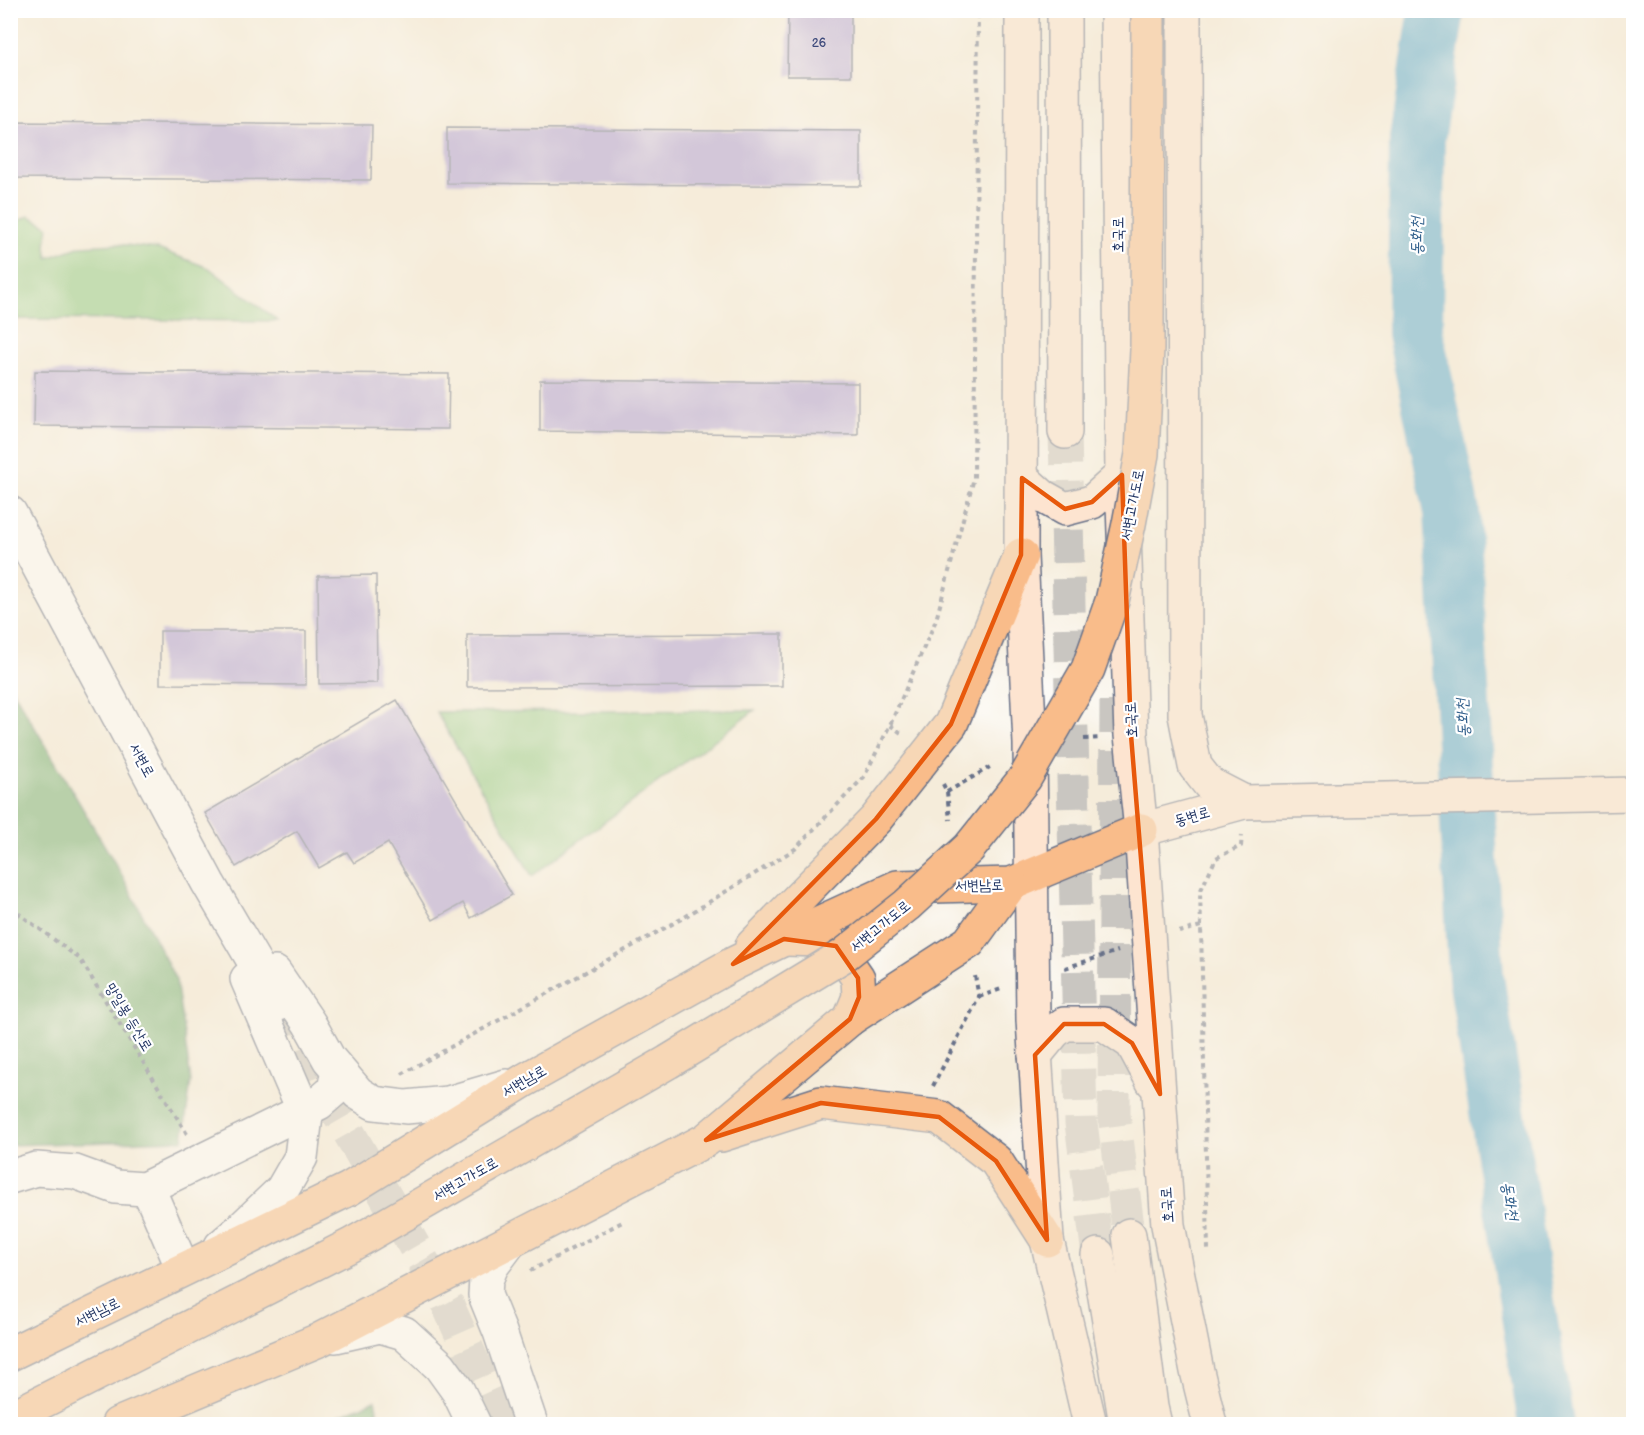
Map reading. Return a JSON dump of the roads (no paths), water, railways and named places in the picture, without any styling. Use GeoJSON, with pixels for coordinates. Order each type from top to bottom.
{"type":"FeatureCollection","features":[{"type":"Feature","properties":{"kind":"highway","name":"서변고가도로"},"geometry":{"type":"LineString","coordinates":[[10,1418],[351,1245],[668,1062],[844,955],[907,905],[969,848],[1025,778],[1088,669],[1112,601],[1129,524],[1142,454],[1147,349],[1148,10]]}},
{"type":"Feature","properties":{"kind":"highway"},"geometry":{"type":"LineString","coordinates":[[733,964],[876,819],[951,724],[1021,555]]}},
{"type":"Feature","properties":{"kind":"highway"},"geometry":{"type":"LineString","coordinates":[[1022,879],[1141,830]]}},
{"type":"Feature","properties":{"kind":"highway","name":"서변남로"},"geometry":{"type":"LineString","coordinates":[[10,1354],[349,1189],[525,1080],[733,964],[784,939],[897,887],[1022,879]]}},
{"type":"Feature","properties":{"kind":"highway","name":"서변남로"},"geometry":{"type":"LineString","coordinates":[[118,1425],[320,1340],[705,1140],[850,1018],[969,942],[1022,879]]}},
{"type":"Feature","properties":{"kind":"highway"},"geometry":{"type":"LineString","coordinates":[[784,939],[820,940],[836,946],[858,978],[859,997],[850,1018]]}},
{"type":"Feature","properties":{"kind":"highway"},"geometry":{"type":"LineString","coordinates":[[705,1140],[821,1103],[939,1117],[996,1161],[1047,1240]]}},
{"type":"Feature","properties":{"kind":"main road"},"geometry":{"type":"LineString","coordinates":[[1023,10],[1021,555],[1030,744],[1022,879],[1047,1240],[1090,1425]]}},
{"type":"Feature","properties":{"kind":"main road"},"geometry":{"type":"LineString","coordinates":[[1064,10],[1065,432]]}},
{"type":"Feature","properties":{"kind":"main road","name":"호국로"},"geometry":{"type":"LineString","coordinates":[[1117,10],[1122,475],[1131,735],[1141,830],[1168,1225],[1210,1425]]}},
{"type":"Feature","properties":{"kind":"main road"},"geometry":{"type":"LineString","coordinates":[[1184,10],[1185,715],[1195,766],[1209,784],[1244,802],[1634,794]]}},
{"type":"Feature","properties":{"kind":"main road"},"geometry":{"type":"LineString","coordinates":[[1022,478],[1042,496],[1065,509],[1092,502],[1122,475]]}},
{"type":"Feature","properties":{"kind":"main road","name":"동변로"},"geometry":{"type":"LineString","coordinates":[[1141,830],[1244,802]]}},
{"type":"Feature","properties":{"kind":"main road"},"geometry":{"type":"LineString","coordinates":[[1035,1055],[1054,1032],[1064,1024],[1104,1024],[1132,1043],[1160,1094]]}},
{"type":"Feature","properties":{"kind":"main road"},"geometry":{"type":"LineString","coordinates":[[1129,1235],[1155,1425]]}},
{"type":"Feature","properties":{"kind":"main road"},"geometry":{"type":"LineString","coordinates":[[1098,1255],[1126,1425]]}},
{"type":"Feature","properties":{"kind":"street","name":"서변로"},"geometry":{"type":"LineString","coordinates":[[10,513],[208,883],[279,1004]]}},
{"type":"Feature","properties":{"kind":"street"},"geometry":{"type":"LineString","coordinates":[[208,883],[292,996],[329,1059],[358,1093],[374,1103],[406,1107],[448,1103],[525,1080]]}},
{"type":"Feature","properties":{"kind":"street"},"geometry":{"type":"LineString","coordinates":[[146,1189],[194,1264],[240,1230],[282,1190],[301,1157],[306,1116],[261,1015],[208,883]]}},
{"type":"Feature","properties":{"kind":"street"},"geometry":{"type":"LineString","coordinates":[[10,1177],[36,1169],[75,1172],[116,1187],[146,1189],[319,1103],[334,1090],[338,1070]]}},
{"type":"Feature","properties":{"kind":"street"},"geometry":{"type":"LineString","coordinates":[[510,1242],[492,1266],[486,1280],[485,1295],[531,1425]]}},
{"type":"Feature","properties":{"kind":"street"},"geometry":{"type":"LineString","coordinates":[[320,1340],[380,1326],[404,1333],[440,1366],[458,1391],[474,1425]]}},
{"type":"Feature","properties":{"kind":"waterway","name":"동화천"},"geometry":{"type":"LineString","coordinates":[[1437,10],[1417,139],[1415,333],[1452,512],[1476,977],[1546,1424]]}},
{"type":"Feature","properties":{"kind":"tunnel"},"geometry":{"type":"LineString","coordinates":[[1065,432],[1081,1123],[1098,1255]]}},
{"type":"Feature","properties":{"kind":"tunnel"},"geometry":{"type":"LineString","coordinates":[[1116,701],[1114,1114],[1129,1235]]}},
{"type":"Feature","properties":{"kind":"tunnel"},"geometry":{"type":"LineString","coordinates":[[279,1004],[329,1098],[447,1303],[501,1424]]}}]}
